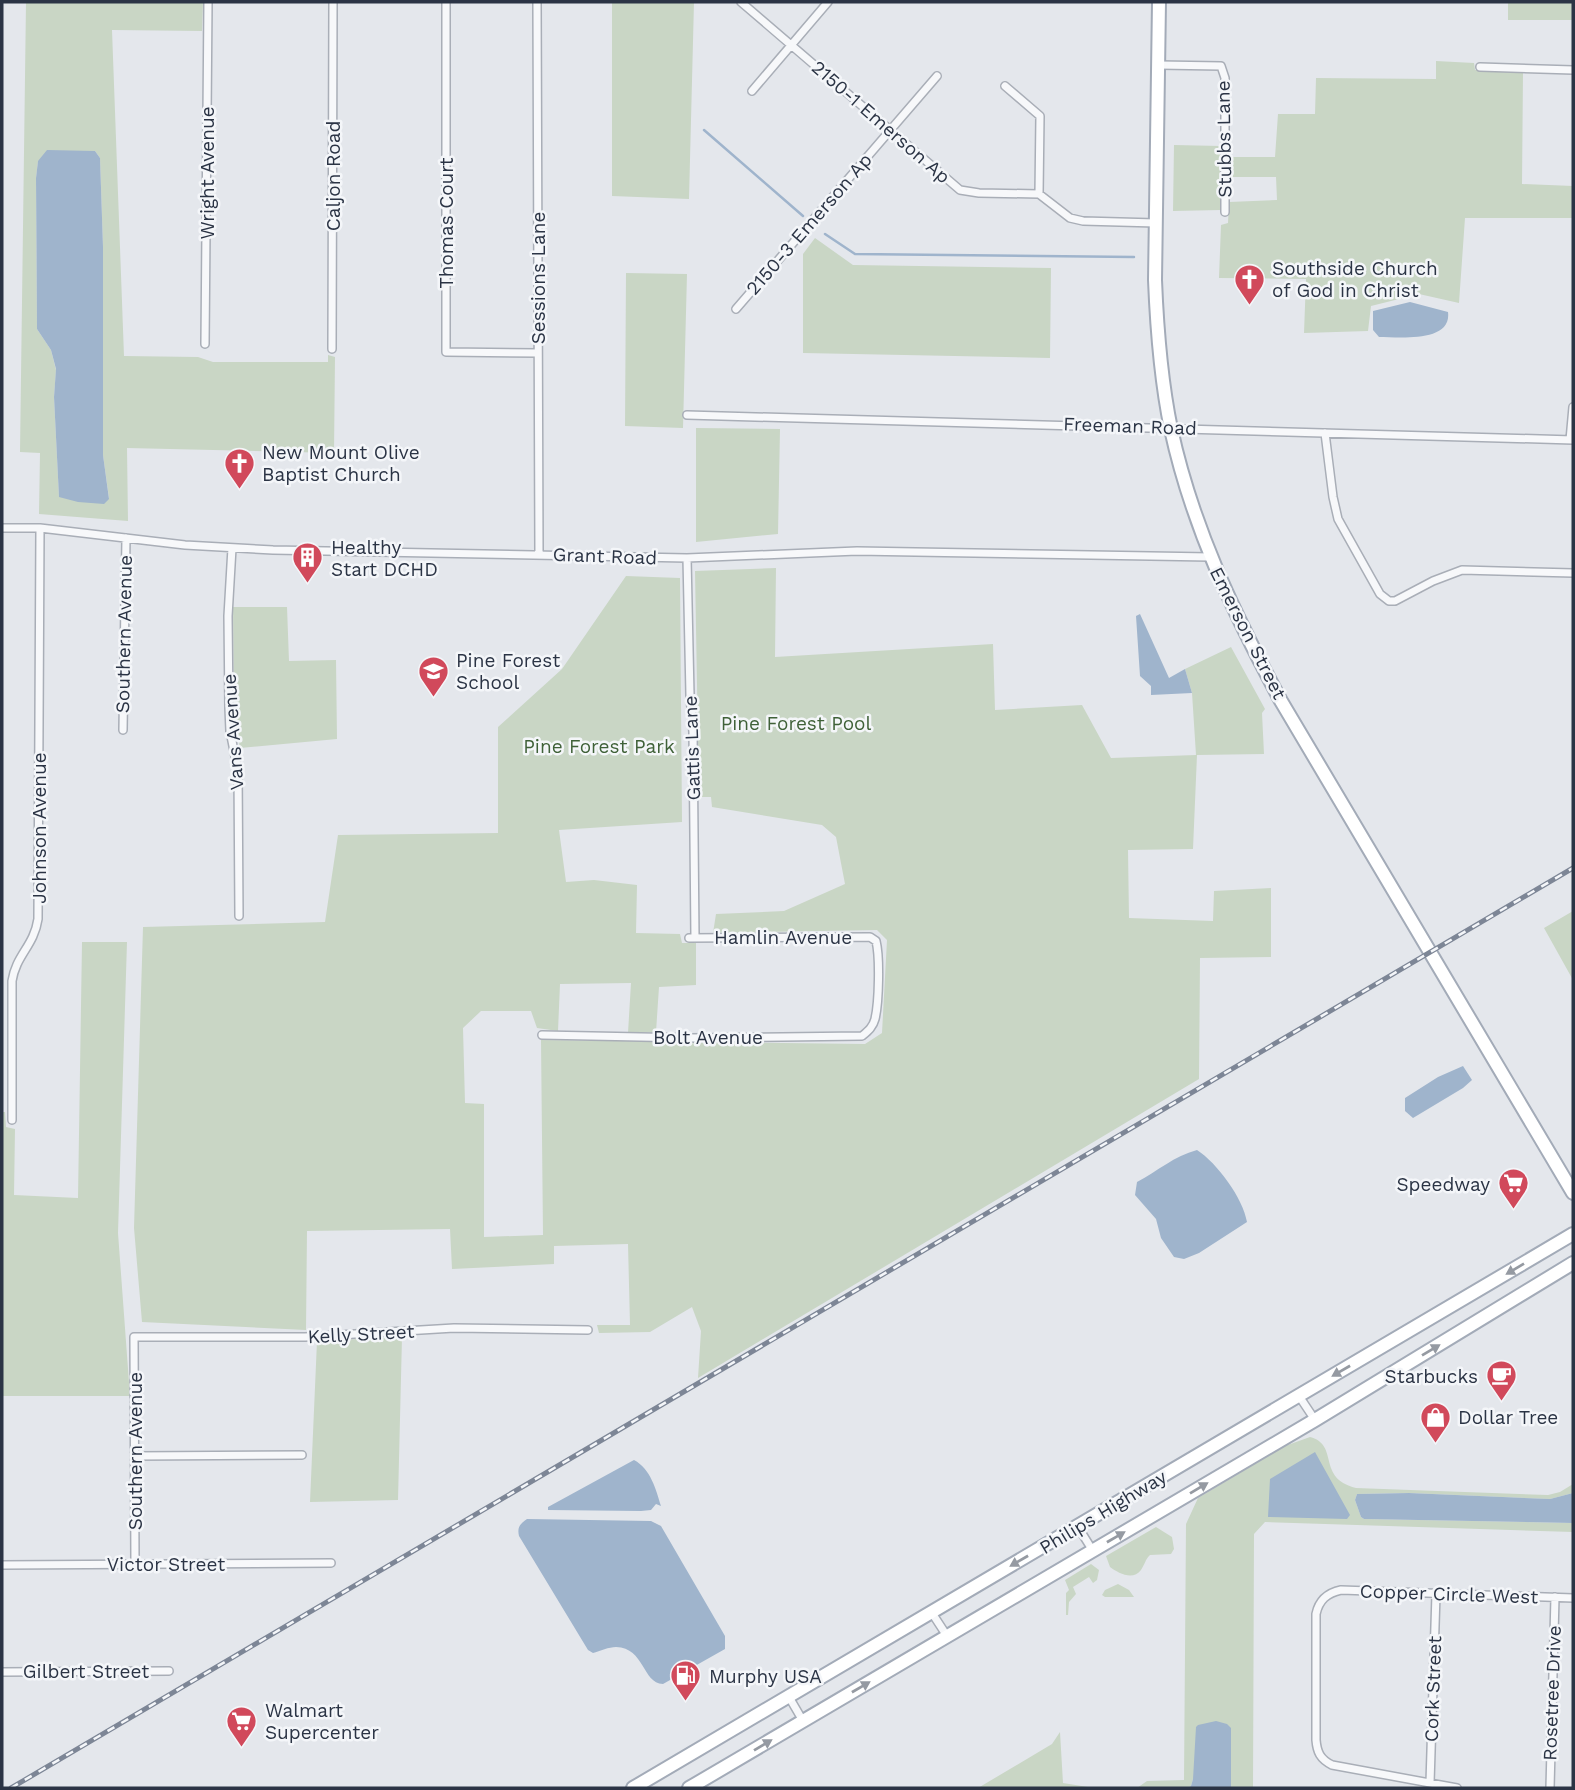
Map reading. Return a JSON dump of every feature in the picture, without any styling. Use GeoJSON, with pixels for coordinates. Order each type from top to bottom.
{"type":"FeatureCollection","features":[{"type":"Feature","properties":{"kind":"main road","name":"Emerson Street"},"geometry":{"type":"LineString","coordinates":[[1159,2],[1156,318],[1171,428],[1181,471],[1210,557],[1237,618],[1281,701],[1573,1193]]}},
{"type":"Feature","properties":{"kind":"main road","name":"Philips Highway"},"geometry":{"type":"LineString","coordinates":[[633,1788],[1573,1234]]}},
{"type":"Feature","properties":{"kind":"main road","name":"Philips Highway"},"geometry":{"type":"LineString","coordinates":[[689,1788],[1315,1420],[1573,1263]]}},
{"type":"Feature","properties":{"kind":"main road"},"geometry":{"type":"LineString","coordinates":[[1547,1279],[1573,1273]]}},
{"type":"Feature","properties":{"kind":"street","name":"Wright Avenue"},"geometry":{"type":"LineString","coordinates":[[205,344],[208,2]]}},
{"type":"Feature","properties":{"kind":"street","name":"Caljon Road"},"geometry":{"type":"LineString","coordinates":[[332,349],[333,2]]}},
{"type":"Feature","properties":{"kind":"street","name":"Thomas Court"},"geometry":{"type":"LineString","coordinates":[[446,2],[446,352],[538,353]]}},
{"type":"Feature","properties":{"kind":"street","name":"Sessions Lane"},"geometry":{"type":"LineString","coordinates":[[537,2],[539,554]]}},
{"type":"Feature","properties":{"kind":"street","name":"2150-1 Emerson Ap"},"geometry":{"type":"LineString","coordinates":[[741,2],[965,192],[1039,194]]}},
{"type":"Feature","properties":{"kind":"street"},"geometry":{"type":"LineString","coordinates":[[752,91],[828,2]]}},
{"type":"Feature","properties":{"kind":"street","name":"Stubbs Lane"},"geometry":{"type":"LineString","coordinates":[[1159,65],[1221,66],[1225,78],[1225,212]]}},
{"type":"Feature","properties":{"kind":"street"},"geometry":{"type":"LineString","coordinates":[[1480,67],[1573,70]]}},
{"type":"Feature","properties":{"kind":"street","name":"2150-3 Emerson Ap"},"geometry":{"type":"LineString","coordinates":[[736,309],[937,76]]}},
{"type":"Feature","properties":{"kind":"street"},"geometry":{"type":"LineString","coordinates":[[1005,86],[1040,116],[1039,194],[1070,218],[1083,221],[1156,223]]}},
{"type":"Feature","properties":{"kind":"street"},"geometry":{"type":"LineString","coordinates":[[1572,440],[1573,407]]}},
{"type":"Feature","properties":{"kind":"street","name":"Freeman Road"},"geometry":{"type":"LineString","coordinates":[[687,415],[1572,440]]}},
{"type":"Feature","properties":{"kind":"street"},"geometry":{"type":"LineString","coordinates":[[1325,433],[1338,519],[1380,594],[1389,601],[1395,601],[1433,581],[1462,570],[1573,573]]}},
{"type":"Feature","properties":{"kind":"street","name":"Grant Road"},"geometry":{"type":"LineString","coordinates":[[2,528],[40,528],[232,548],[687,558],[857,551],[1210,557]]}},
{"type":"Feature","properties":{"kind":"street","name":"Johnson Avenue"},"geometry":{"type":"LineString","coordinates":[[12,1120],[12,981],[17,962],[36,934],[38,919],[40,528]]}},
{"type":"Feature","properties":{"kind":"street","name":"Southern Avenue"},"geometry":{"type":"LineString","coordinates":[[123,730],[126,538]]}},
{"type":"Feature","properties":{"kind":"street","name":"Vans Avenue"},"geometry":{"type":"LineString","coordinates":[[232,548],[228,616],[229,708],[238,771],[239,916]]}},
{"type":"Feature","properties":{"kind":"street","name":"Gattis Lane"},"geometry":{"type":"LineString","coordinates":[[687,558],[693,732],[692,938]]}},
{"type":"Feature","properties":{"kind":"street","name":"Hamlin Avenue"},"geometry":{"type":"LineString","coordinates":[[692,938],[870,937],[876,941],[879,952],[876,1018],[871,1028]]}},
{"type":"Feature","properties":{"kind":"street","name":"Bolt Avenue"},"geometry":{"type":"LineString","coordinates":[[542,1035],[690,1038],[862,1036],[871,1028]]}},
{"type":"Feature","properties":{"kind":"street","name":"Kelly Street"},"geometry":{"type":"LineString","coordinates":[[134,1337],[304,1337],[454,1328],[588,1330]]}},
{"type":"Feature","properties":{"kind":"street","name":"Southern Avenue"},"geometry":{"type":"LineString","coordinates":[[134,1337],[135,1564]]}},
{"type":"Feature","properties":{"kind":"street"},"geometry":{"type":"LineString","coordinates":[[1299,1396],[1315,1420]]}},
{"type":"Feature","properties":{"kind":"street"},"geometry":{"type":"LineString","coordinates":[[136,1456],[302,1455]]}},
{"type":"Feature","properties":{"kind":"street"},"geometry":{"type":"LineString","coordinates":[[1078,1527],[1093,1551]]}},
{"type":"Feature","properties":{"kind":"street","name":"Victor Street"},"geometry":{"type":"LineString","coordinates":[[2,1564],[331,1563]]}},
{"type":"Feature","properties":{"kind":"street","name":"Copper Circle West"},"geometry":{"type":"LineString","coordinates":[[1430,1783],[1332,1765],[1320,1755],[1316,1740],[1316,1614],[1326,1595],[1341,1590],[1573,1598]]}},
{"type":"Feature","properties":{"kind":"street","name":"Cork Street"},"geometry":{"type":"LineString","coordinates":[[1430,1783],[1436,1594]]}},
{"type":"Feature","properties":{"kind":"street","name":"Rosetree Drive"},"geometry":{"type":"LineString","coordinates":[[1550,1788],[1555,1597]]}},
{"type":"Feature","properties":{"kind":"street"},"geometry":{"type":"LineString","coordinates":[[932,1613],[947,1636]]}},
{"type":"Feature","properties":{"kind":"street","name":"Gilbert Street"},"geometry":{"type":"LineString","coordinates":[[2,1672],[169,1671]]}},
{"type":"Feature","properties":{"kind":"street"},"geometry":{"type":"LineString","coordinates":[[789,1697],[803,1721]]}},
{"type":"Feature","properties":{"kind":"street"},"geometry":{"type":"LineString","coordinates":[[1430,1783],[1457,1788]]}},
{"type":"Feature","properties":{"kind":"green space"},"geometry":{"type":"Polygon","coordinates":[[[26,2],[203,2],[202,31],[112,30],[124,356],[198,357],[213,362],[328,362],[328,355],[335,357],[334,453],[127,448],[128,521],[39,514],[40,453],[20,452],[26,2]],[[95,151],[38,161],[37,329],[51,350],[56,370],[54,397],[59,497],[109,498],[103,455],[103,247],[100,158],[95,151]]]}},
{"type":"Feature","properties":{"kind":"green space"},"geometry":{"type":"Polygon","coordinates":[[[612,2],[694,2],[689,199],[612,196],[612,2]]]}},
{"type":"Feature","properties":{"kind":"green space"},"geometry":{"type":"Polygon","coordinates":[[[1508,2],[1573,2],[1573,20],[1508,20],[1508,2]]]}},
{"type":"Feature","properties":{"kind":"green space"},"geometry":{"type":"Polygon","coordinates":[[[1436,61],[1474,63],[1475,70],[1523,72],[1522,184],[1573,186],[1573,218],[1465,218],[1459,303],[1419,294],[1371,306],[1368,331],[1304,333],[1306,279],[1219,278],[1221,225],[1228,223],[1229,202],[1277,200],[1276,177],[1228,177],[1229,157],[1275,157],[1278,114],[1315,114],[1316,78],[1436,79],[1436,61]]]}},
{"type":"Feature","properties":{"kind":"green space"},"geometry":{"type":"Polygon","coordinates":[[[1174,145],[1221,146],[1221,210],[1173,211],[1174,145]]]}},
{"type":"Feature","properties":{"kind":"green space"},"geometry":{"type":"Polygon","coordinates":[[[815,238],[853,265],[1051,268],[1050,358],[803,353],[803,254],[815,238]]]}},
{"type":"Feature","properties":{"kind":"green space"},"geometry":{"type":"Polygon","coordinates":[[[626,273],[687,274],[683,428],[625,426],[626,273]]]}},
{"type":"Feature","properties":{"kind":"green space"},"geometry":{"type":"Polygon","coordinates":[[[696,428],[780,429],[778,534],[696,542],[696,428]]]}},
{"type":"Feature","properties":{"kind":"green space"},"geometry":{"type":"Polygon","coordinates":[[[776,568],[775,657],[993,644],[995,710],[1082,705],[1111,758],[1196,755],[1192,693],[1185,669],[1231,647],[1265,709],[1262,713],[1264,754],[1197,755],[1193,849],[1128,850],[1129,918],[1213,921],[1214,891],[1271,888],[1271,957],[1200,958],[1199,1079],[698,1378],[701,1331],[692,1307],[650,1332],[599,1333],[597,1325],[630,1325],[628,1244],[554,1246],[554,1264],[452,1269],[450,1229],[307,1231],[306,1330],[142,1322],[134,1228],[143,927],[325,922],[338,835],[498,833],[498,727],[562,669],[626,576],[680,578],[682,822],[559,830],[566,882],[594,880],[637,885],[636,933],[680,934],[682,943],[696,943],[696,985],[659,987],[656,1032],[628,1033],[631,983],[560,984],[558,1031],[537,1028],[531,1011],[481,1011],[463,1028],[465,1103],[484,1104],[484,1237],[543,1235],[541,1040],[865,1044],[882,1033],[887,940],[877,930],[713,933],[716,914],[784,911],[845,884],[836,837],[822,825],[712,807],[711,797],[699,797],[695,571],[776,568]]]}},
{"type":"Feature","properties":{"kind":"green space"},"geometry":{"type":"Polygon","coordinates":[[[233,607],[287,607],[289,661],[336,660],[337,739],[240,748],[234,713],[233,607]]]}},
{"type":"Feature","properties":{"kind":"green space"},"geometry":{"type":"Polygon","coordinates":[[[1573,911],[1573,980],[1544,928],[1573,911]]]}},
{"type":"Feature","properties":{"kind":"green space"},"geometry":{"type":"Polygon","coordinates":[[[82,942],[127,942],[118,1233],[130,1396],[2,1396],[2,1112],[5,1112],[6,1127],[15,1129],[14,1195],[78,1198],[82,942]]]}},
{"type":"Feature","properties":{"kind":"green space"},"geometry":{"type":"Polygon","coordinates":[[[402,1337],[398,1500],[310,1502],[317,1341],[402,1337]]]}},
{"type":"Feature","properties":{"kind":"green space"},"geometry":{"type":"Polygon","coordinates":[[[1310,1437],[1324,1447],[1336,1477],[1356,1488],[1548,1495],[1573,1484],[1573,1493],[1550,1499],[1409,1493],[1357,1494],[1355,1500],[1364,1519],[1573,1523],[1573,1532],[1265,1522],[1254,1534],[1253,1788],[1231,1788],[1231,1728],[1193,1779],[1191,1786],[1137,1788],[1147,1781],[1184,1780],[1186,1524],[1198,1498],[1285,1446],[1310,1437]]]}},
{"type":"Feature","properties":{"kind":"green space"},"geometry":{"type":"Polygon","coordinates":[[[1156,1527],[1172,1537],[1174,1549],[1171,1554],[1150,1555],[1141,1570],[1134,1575],[1121,1573],[1110,1567],[1106,1556],[1156,1527]]]}},
{"type":"Feature","properties":{"kind":"green space"},"geometry":{"type":"Polygon","coordinates":[[[1091,1564],[1099,1570],[1097,1580],[1093,1583],[1089,1577],[1073,1587],[1076,1594],[1069,1602],[1066,1615],[1066,1593],[1069,1590],[1065,1580],[1091,1564]]]}},
{"type":"Feature","properties":{"kind":"green space"},"geometry":{"type":"Polygon","coordinates":[[[1118,1584],[1129,1590],[1134,1597],[1102,1595],[1105,1590],[1118,1584]]]}},
{"type":"Feature","properties":{"kind":"green space"},"geometry":{"type":"Polygon","coordinates":[[[1060,1732],[1063,1783],[1094,1788],[978,1788],[1052,1744],[1060,1732]]]}},
{"type":"Feature","properties":{"kind":"water"},"geometry":{"type":"Polygon","coordinates":[[[47,150],[95,151],[100,158],[103,247],[103,455],[109,499],[104,504],[59,497],[54,397],[56,369],[51,350],[37,329],[36,178],[38,161],[47,150]]]}},
{"type":"Feature","properties":{"kind":"water"},"geometry":{"type":"Polygon","coordinates":[[[1410,302],[1448,312],[1447,322],[1433,334],[1379,337],[1373,330],[1373,311],[1410,302]]]}},
{"type":"Feature","properties":{"kind":"water"},"geometry":{"type":"Polygon","coordinates":[[[1140,614],[1169,678],[1185,669],[1192,693],[1151,695],[1151,686],[1140,676],[1136,616],[1140,614]]]}},
{"type":"Feature","properties":{"kind":"water"},"geometry":{"type":"Polygon","coordinates":[[[1463,1066],[1472,1080],[1463,1088],[1413,1118],[1405,1111],[1405,1098],[1438,1077],[1463,1066]]]}},
{"type":"Feature","properties":{"kind":"water"},"geometry":{"type":"Polygon","coordinates":[[[1197,1150],[1213,1163],[1228,1182],[1240,1202],[1247,1222],[1199,1253],[1184,1259],[1174,1257],[1161,1238],[1156,1219],[1135,1195],[1137,1182],[1173,1160],[1197,1150]]]}},
{"type":"Feature","properties":{"kind":"water"},"geometry":{"type":"Polygon","coordinates":[[[1315,1452],[1350,1515],[1347,1519],[1268,1517],[1270,1479],[1315,1452]]]}},
{"type":"Feature","properties":{"kind":"water"},"geometry":{"type":"Polygon","coordinates":[[[634,1460],[649,1474],[661,1506],[656,1504],[651,1510],[641,1511],[548,1510],[548,1507],[634,1460]]]}},
{"type":"Feature","properties":{"kind":"water"},"geometry":{"type":"Polygon","coordinates":[[[1409,1493],[1550,1499],[1573,1493],[1573,1523],[1364,1519],[1355,1500],[1357,1494],[1409,1493]]]}},
{"type":"Feature","properties":{"kind":"water"},"geometry":{"type":"Polygon","coordinates":[[[527,1519],[651,1521],[661,1526],[725,1636],[725,1649],[663,1684],[651,1678],[633,1653],[625,1649],[613,1647],[593,1653],[588,1650],[519,1536],[518,1530],[527,1519]]]}},
{"type":"Feature","properties":{"kind":"water"},"geometry":{"type":"Polygon","coordinates":[[[1216,1721],[1231,1728],[1231,1788],[1187,1788],[1191,1786],[1193,1779],[1196,1727],[1216,1721]]]}},
{"type":"Feature","properties":{"kind":"waterway"},"geometry":{"type":"LineString","coordinates":[[704,130],[803,216]]}},
{"type":"Feature","properties":{"kind":"waterway"},"geometry":{"type":"LineString","coordinates":[[825,234],[855,254],[1134,257]]}},
{"type":"Feature","properties":{"kind":"railway"},"geometry":{"type":"LineString","coordinates":[[11,1788],[1573,868]]}},
{"type":"Feature","properties":{"kind":"place","name":"Southside Church of God in Christ"},"geometry":{"type":"Point","coordinates":[1249,306]}},
{"type":"Feature","properties":{"kind":"place","name":"New Mount Olive Baptist Church"},"geometry":{"type":"Point","coordinates":[239,490]}},
{"type":"Feature","properties":{"kind":"place","name":"Healthy Start DCHD"},"geometry":{"type":"Point","coordinates":[308,585]}},
{"type":"Feature","properties":{"kind":"place","name":"Pine Forest School"},"geometry":{"type":"Point","coordinates":[433,698]}},
{"type":"Feature","properties":{"kind":"place","name":"Speedway"},"geometry":{"type":"Point","coordinates":[1513,1211]}},
{"type":"Feature","properties":{"kind":"place","name":"Starbucks"},"geometry":{"type":"Point","coordinates":[1501,1403]}},
{"type":"Feature","properties":{"kind":"place","name":"Dollar Tree"},"geometry":{"type":"Point","coordinates":[1435,1444]}},
{"type":"Feature","properties":{"kind":"place","name":"Murphy USA"},"geometry":{"type":"Point","coordinates":[686,1703]}},
{"type":"Feature","properties":{"kind":"place","name":"Walmart Supercenter"},"geometry":{"type":"Point","coordinates":[242,1748]}},
{"type":"Feature","properties":{"kind":"park label","name":"Pine Forest Pool"},"geometry":{"type":"Point","coordinates":[796,723]}},
{"type":"Feature","properties":{"kind":"park label","name":"Pine Forest Park"},"geometry":{"type":"Point","coordinates":[599,746]}}]}
